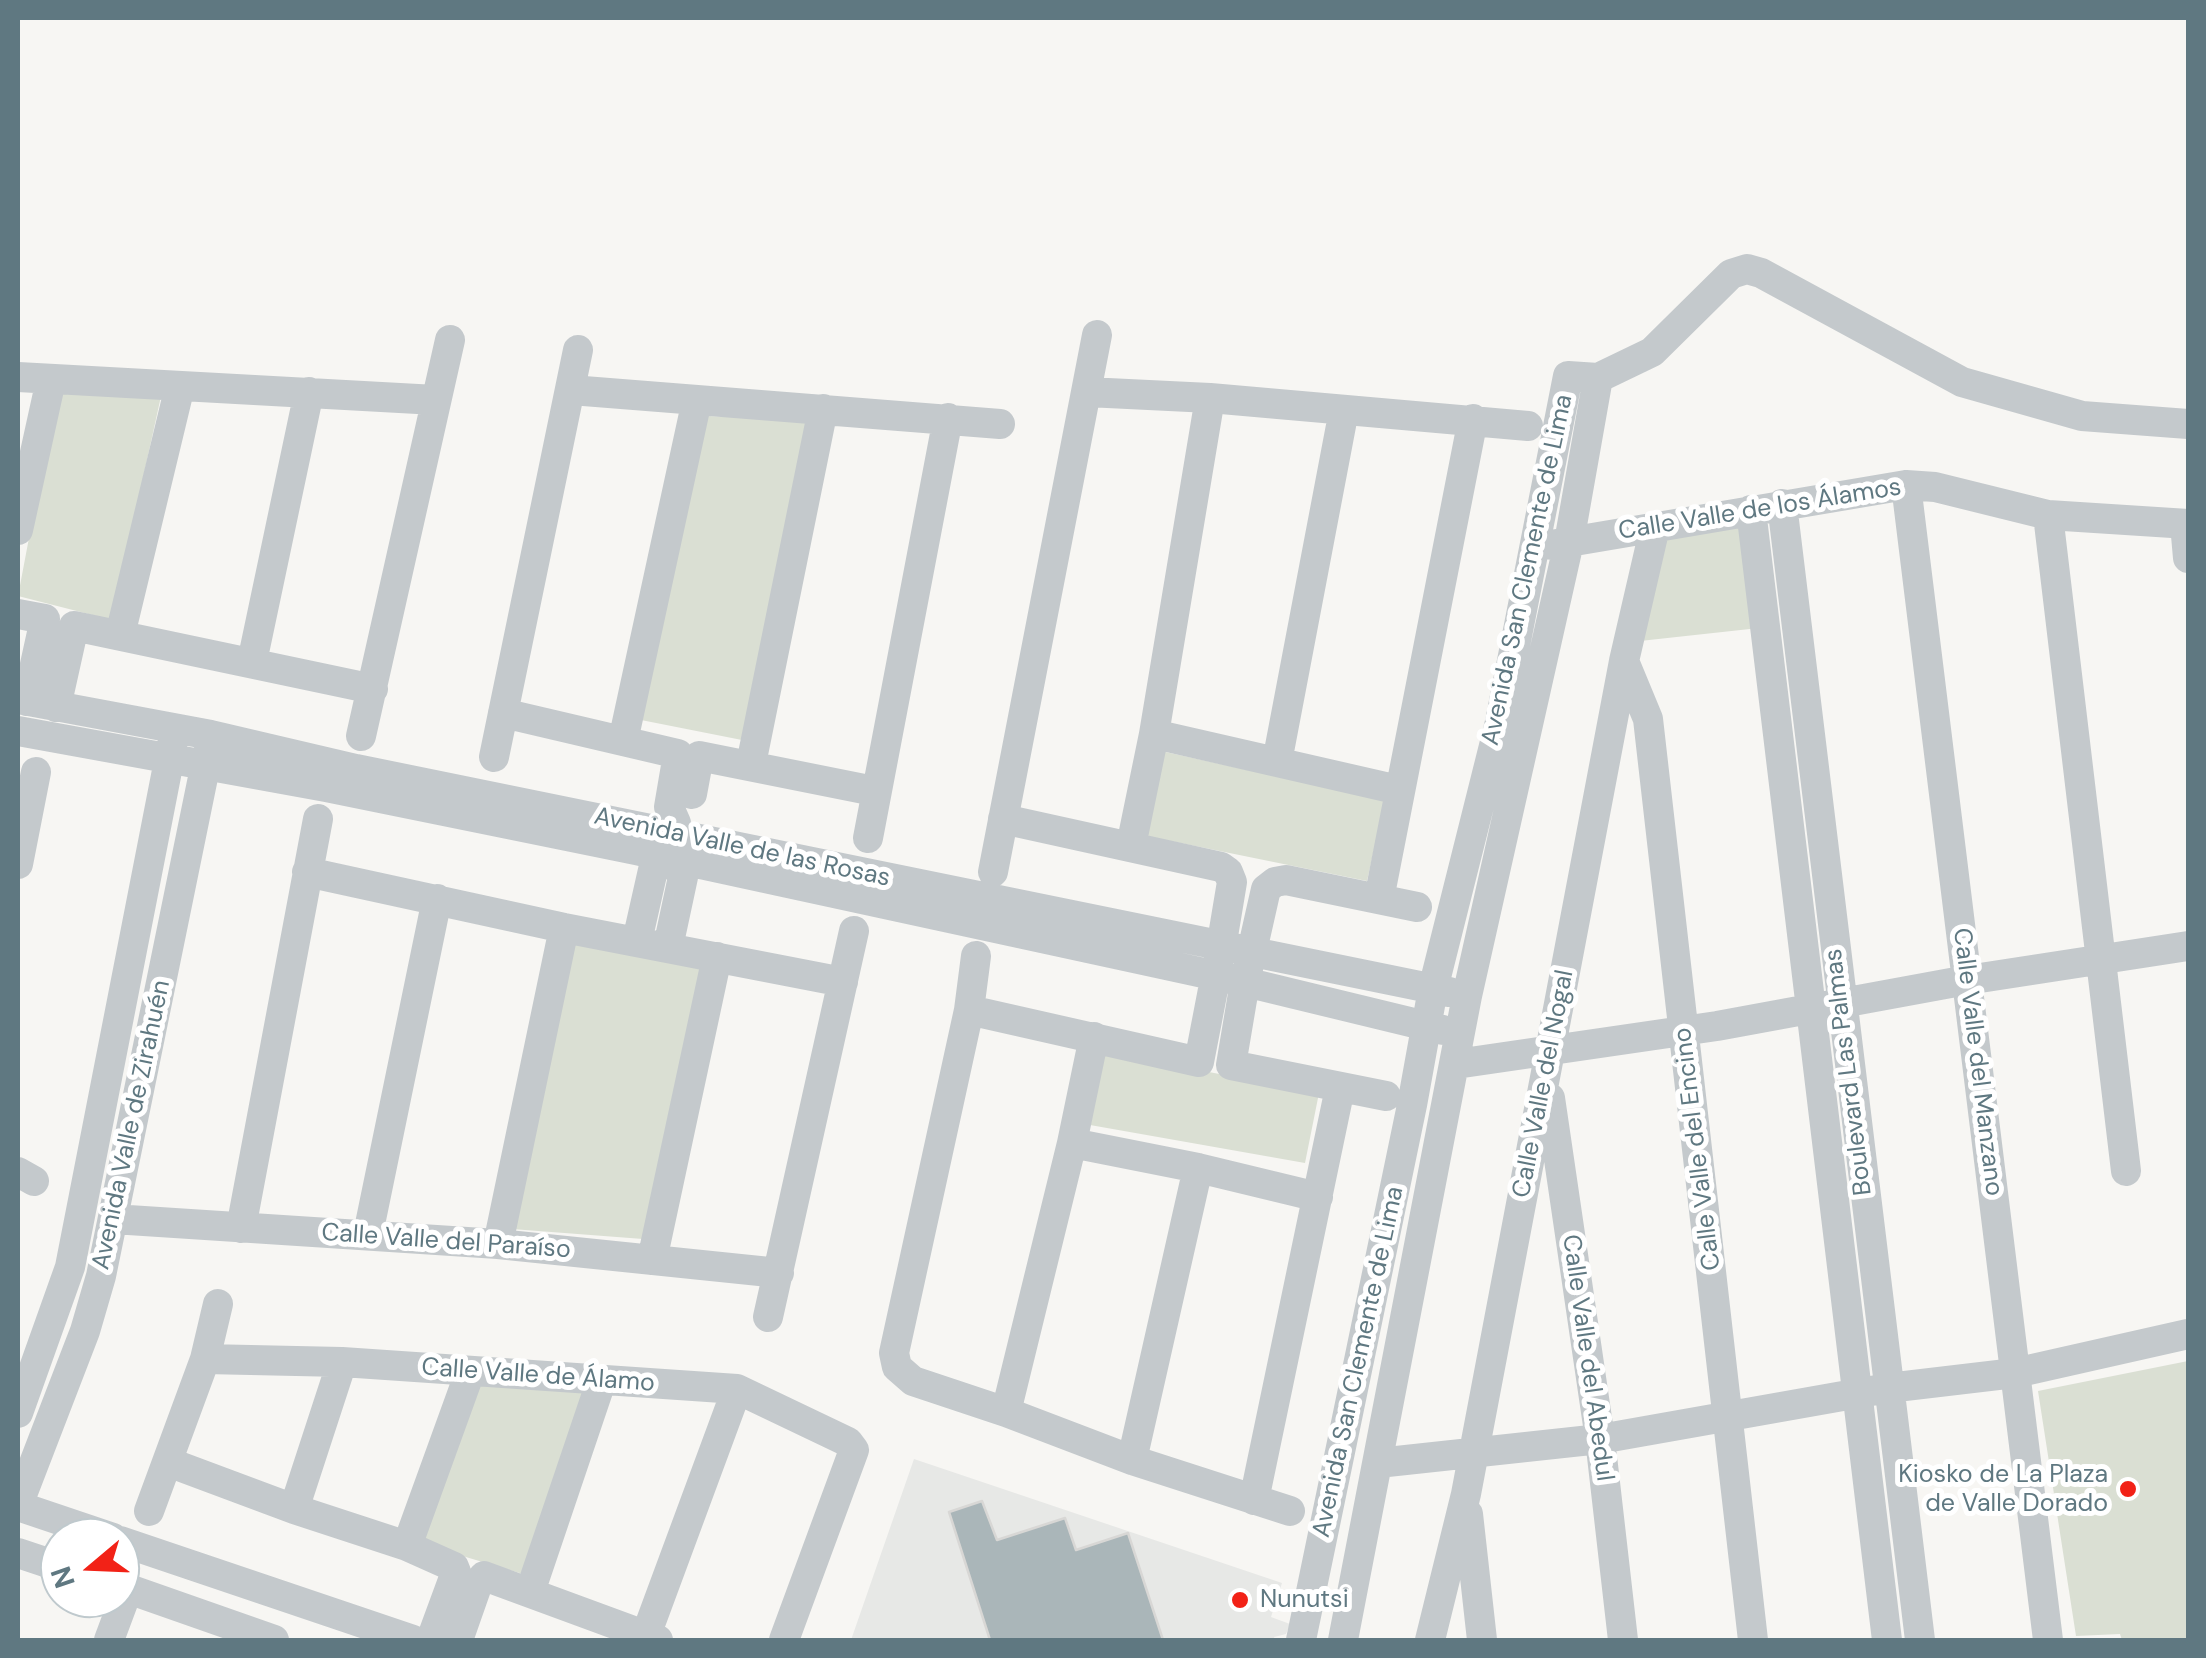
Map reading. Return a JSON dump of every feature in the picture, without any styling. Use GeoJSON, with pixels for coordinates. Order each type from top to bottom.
{"type":"FeatureCollection","features":[{"type":"Feature","properties":{"kind":"street"},"geometry":{"type":"LineString","coordinates":[[1598,378],[1652,352],[1731,274],[1747,269],[1962,382],[2082,416],[2188,424]]}},
{"type":"Feature","properties":{"kind":"street"},"geometry":{"type":"LineString","coordinates":[[992,872],[1097,335]]}},
{"type":"Feature","properties":{"kind":"street"},"geometry":{"type":"LineString","coordinates":[[362,736],[450,340]]}},
{"type":"Feature","properties":{"kind":"street"},"geometry":{"type":"LineString","coordinates":[[494,756],[578,350]]}},
{"type":"Feature","properties":{"kind":"street","name":"Avenida San Clemente de Lima"},"geometry":{"type":"LineString","coordinates":[[1301,1640],[1433,989],[1500,722],[1568,376],[1598,378],[1569,542],[1467,996],[1343,1640]]}},
{"type":"Feature","properties":{"kind":"street"},"geometry":{"type":"LineString","coordinates":[[18,377],[436,400]]}},
{"type":"Feature","properties":{"kind":"street"},"geometry":{"type":"LineString","coordinates":[[18,530],[51,380]]}},
{"type":"Feature","properties":{"kind":"street"},"geometry":{"type":"LineString","coordinates":[[120,635],[180,386]]}},
{"type":"Feature","properties":{"kind":"street"},"geometry":{"type":"LineString","coordinates":[[572,390],[1000,424]]}},
{"type":"Feature","properties":{"kind":"street"},"geometry":{"type":"LineString","coordinates":[[252,662],[309,392]]}},
{"type":"Feature","properties":{"kind":"street"},"geometry":{"type":"LineString","coordinates":[[1087,392],[1210,398],[1528,426]]}},
{"type":"Feature","properties":{"kind":"street"},"geometry":{"type":"LineString","coordinates":[[1131,846],[1154,734],[1210,398]]}},
{"type":"Feature","properties":{"kind":"street"},"geometry":{"type":"LineString","coordinates":[[623,741],[697,400]]}},
{"type":"Feature","properties":{"kind":"street"},"geometry":{"type":"LineString","coordinates":[[751,764],[823,408]]}},
{"type":"Feature","properties":{"kind":"street"},"geometry":{"type":"LineString","coordinates":[[1277,762],[1344,410]]}},
{"type":"Feature","properties":{"kind":"street"},"geometry":{"type":"LineString","coordinates":[[868,838],[948,418]]}},
{"type":"Feature","properties":{"kind":"street"},"geometry":{"type":"LineString","coordinates":[[1380,898],[1473,419]]}},
{"type":"Feature","properties":{"kind":"street","name":"Calle Valle de los Álamos"},"geometry":{"type":"LineString","coordinates":[[1535,547],[1906,484],[1935,487],[2048,515],[2186,524]]}},
{"type":"Feature","properties":{"kind":"street","name":"Calle Valle del Manzano"},"geometry":{"type":"LineString","coordinates":[[1906,484],[2048,1640]]}},
{"type":"Feature","properties":{"kind":"street","name":"Boulevard Las Palmas"},"geometry":{"type":"LineString","coordinates":[[1782,504],[1858,1395],[1887,1640]]}},
{"type":"Feature","properties":{"kind":"street","name":"Boulevard Las Palmas"},"geometry":{"type":"LineString","coordinates":[[1752,510],[1888,1388],[1920,1640]]}},
{"type":"Feature","properties":{"kind":"street"},"geometry":{"type":"LineString","coordinates":[[2048,515],[2126,1171]]}},
{"type":"Feature","properties":{"kind":"street"},"geometry":{"type":"LineString","coordinates":[[2186,524],[2188,558]]}},
{"type":"Feature","properties":{"kind":"street","name":"Calle Valle del Nogal"},"geometry":{"type":"LineString","coordinates":[[1430,1640],[1466,1494],[1624,661],[1655,527]]}},
{"type":"Feature","properties":{"kind":"street"},"geometry":{"type":"LineString","coordinates":[[34,702],[45,620],[373,689]]}},
{"type":"Feature","properties":{"kind":"street","name":"Calle Valle del Encino"},"geometry":{"type":"LineString","coordinates":[[1624,661],[1648,719],[1753,1640]]}},
{"type":"Feature","properties":{"kind":"street","name":"Avenida Valle de las Rosas"},"geometry":{"type":"LineString","coordinates":[[34,702],[211,735],[1233,965],[1426,1025],[1458,1049]]}},
{"type":"Feature","properties":{"kind":"street"},"geometry":{"type":"LineString","coordinates":[[503,713],[874,791]]}},
{"type":"Feature","properties":{"kind":"street","name":"Avenida Valle de Zirahuén"},"geometry":{"type":"LineString","coordinates":[[18,1413],[70,1267],[175,730]]}},
{"type":"Feature","properties":{"kind":"street","name":"Avenida Valle de las Rosas"},"geometry":{"type":"LineString","coordinates":[[18,731],[346,791],[674,838]]}},
{"type":"Feature","properties":{"kind":"street"},"geometry":{"type":"LineString","coordinates":[[1154,734],[1399,790]]}},
{"type":"Feature","properties":{"kind":"street","name":"Avenida Valle de Zirahuén"},"geometry":{"type":"LineString","coordinates":[[18,1505],[101,1276],[211,735]]}},
{"type":"Feature","properties":{"kind":"street"},"geometry":{"type":"LineString","coordinates":[[668,947],[683,877],[669,806],[689,755]]}},
{"type":"Feature","properties":{"kind":"street"},"geometry":{"type":"LineString","coordinates":[[18,864],[23,816],[36,772]]}},
{"type":"Feature","properties":{"kind":"street"},"geometry":{"type":"LineString","coordinates":[[1003,819],[1131,846],[1228,872],[1232,882],[1231,1065],[1386,1096]]}},
{"type":"Feature","properties":{"kind":"street"},"geometry":{"type":"LineString","coordinates":[[241,1228],[318,820]]}},
{"type":"Feature","properties":{"kind":"street"},"geometry":{"type":"LineString","coordinates":[[637,941],[652,870],[674,838]]}},
{"type":"Feature","properties":{"kind":"street"},"geometry":{"type":"LineString","coordinates":[[307,872],[564,928],[843,982]]}},
{"type":"Feature","properties":{"kind":"street"},"geometry":{"type":"LineString","coordinates":[[968,1010],[1200,1062],[1233,965],[1266,890],[1275,882],[1286,880],[1417,907]]}},
{"type":"Feature","properties":{"kind":"street"},"geometry":{"type":"LineString","coordinates":[[368,1234],[437,899]]}},
{"type":"Feature","properties":{"kind":"street"},"geometry":{"type":"LineString","coordinates":[[498,1244],[564,928]]}},
{"type":"Feature","properties":{"kind":"street"},"geometry":{"type":"LineString","coordinates":[[768,1317],[854,931]]}},
{"type":"Feature","properties":{"kind":"street"},"geometry":{"type":"LineString","coordinates":[[1458,1049],[1549,1063],[1685,1031],[1827,1005],[2188,946]]}},
{"type":"Feature","properties":{"kind":"street"},"geometry":{"type":"LineString","coordinates":[[976,956],[968,1010],[894,1353],[897,1367],[913,1381],[1132,1460],[1290,1511]]}},
{"type":"Feature","properties":{"kind":"street"},"geometry":{"type":"LineString","coordinates":[[652,1260],[717,957]]}},
{"type":"Feature","properties":{"kind":"street","name":"Avenida Valle de las Rosas"},"geometry":{"type":"LineString","coordinates":[[1233,965],[1467,996]]}},
{"type":"Feature","properties":{"kind":"street"},"geometry":{"type":"LineString","coordinates":[[1006,1412],[1094,1038]]}},
{"type":"Feature","properties":{"kind":"street","name":"Calle Valle del Abedul"},"geometry":{"type":"LineString","coordinates":[[1549,1063],[1623,1640]]}},
{"type":"Feature","properties":{"kind":"street"},"geometry":{"type":"LineString","coordinates":[[1254,1500],[1340,1088]]}},
{"type":"Feature","properties":{"kind":"street"},"geometry":{"type":"LineString","coordinates":[[1072,1144],[1198,1168],[1318,1197]]}},
{"type":"Feature","properties":{"kind":"street"},"geometry":{"type":"LineString","coordinates":[[1132,1460],[1198,1168]]}},
{"type":"Feature","properties":{"kind":"street","name":"Calle Valle del Paraíso"},"geometry":{"type":"LineString","coordinates":[[113,1218],[498,1244],[779,1273]]}},
{"type":"Feature","properties":{"kind":"street"},"geometry":{"type":"LineString","coordinates":[[149,1512],[206,1359],[218,1304]]}},
{"type":"Feature","properties":{"kind":"street"},"geometry":{"type":"LineString","coordinates":[[1378,1463],[1600,1439],[1888,1388],[2015,1373],[2188,1334]]}},
{"type":"Feature","properties":{"kind":"street","name":"Calle Valle de Álamo"},"geometry":{"type":"LineString","coordinates":[[206,1359],[342,1362],[737,1389],[848,1442],[854,1450],[784,1640]]}},
{"type":"Feature","properties":{"kind":"street"},"geometry":{"type":"LineString","coordinates":[[294,1509],[342,1362]]}},
{"type":"Feature","properties":{"kind":"street"},"geometry":{"type":"LineString","coordinates":[[407,1546],[470,1372]]}},
{"type":"Feature","properties":{"kind":"street"},"geometry":{"type":"LineString","coordinates":[[530,1592],[601,1382]]}},
{"type":"Feature","properties":{"kind":"street"},"geometry":{"type":"LineString","coordinates":[[458,1640],[484,1576],[652,1638],[737,1389]]}},
{"type":"Feature","properties":{"kind":"street"},"geometry":{"type":"LineString","coordinates":[[168,1462],[407,1546],[454,1567],[456,1572],[431,1640]]}},
{"type":"Feature","properties":{"kind":"street"},"geometry":{"type":"LineString","coordinates":[[1466,1494],[1482,1640]]}},
{"type":"Feature","properties":{"kind":"street"},"geometry":{"type":"LineString","coordinates":[[18,1505],[55,1518]]}},
{"type":"Feature","properties":{"kind":"street"},"geometry":{"type":"LineString","coordinates":[[140,1547],[413,1640]]}},
{"type":"Feature","properties":{"kind":"street"},"geometry":{"type":"LineString","coordinates":[[140,1594],[258,1638]]}},
{"type":"Feature","properties":{"kind":"shaded area"},"geometry":{"type":"Polygon","coordinates":[[[163,387],[112,620],[18,596],[57,390],[163,387]]]}},
{"type":"Feature","properties":{"kind":"shaded area"},"geometry":{"type":"Polygon","coordinates":[[[706,416],[811,420],[747,741],[641,720],[706,416]]]}},
{"type":"Feature","properties":{"kind":"shaded area"},"geometry":{"type":"Polygon","coordinates":[[[1745,525],[1759,628],[1640,641],[1664,534],[1745,525]]]}},
{"type":"Feature","properties":{"kind":"shaded area"},"geometry":{"type":"Polygon","coordinates":[[[1161,751],[1385,800],[1367,881],[1146,836],[1161,751]]]}},
{"type":"Feature","properties":{"kind":"shaded area"},"geometry":{"type":"Polygon","coordinates":[[[574,937],[707,967],[643,1239],[512,1229],[574,937]]]}},
{"type":"Feature","properties":{"kind":"shaded area"},"geometry":{"type":"Polygon","coordinates":[[[1104,1052],[1319,1093],[1305,1163],[1090,1125],[1104,1052]]]}},
{"type":"Feature","properties":{"kind":"shaded area"},"geometry":{"type":"Polygon","coordinates":[[[2188,1361],[2188,1640],[2122,1640],[2120,1634],[2076,1636],[2038,1391],[2188,1361]]]}},
{"type":"Feature","properties":{"kind":"shaded area"},"geometry":{"type":"Polygon","coordinates":[[[479,1379],[583,1390],[523,1574],[412,1541],[479,1379]]]}},
{"type":"Feature","properties":{"kind":"shaded area"},"geometry":{"type":"Polygon","coordinates":[[[914,1459],[1282,1583],[1271,1617],[1290,1624],[1286,1634],[1274,1637],[1275,1640],[851,1640],[914,1459]]]}},
{"type":"Feature","properties":{"kind":"building"},"geometry":{"type":"Polygon","coordinates":[[[982,1501],[997,1540],[1065,1518],[1076,1550],[1128,1533],[1163,1640],[990,1640],[949,1512],[982,1501]]]}},
{"type":"Feature","properties":{"kind":"place","name":"Kiosko de La Plaza de Valle Dorado"},"geometry":{"type":"Point","coordinates":[2128,1489]}},
{"type":"Feature","properties":{"kind":"place","name":"Nunutsi"},"geometry":{"type":"Point","coordinates":[1240,1600]}}]}
